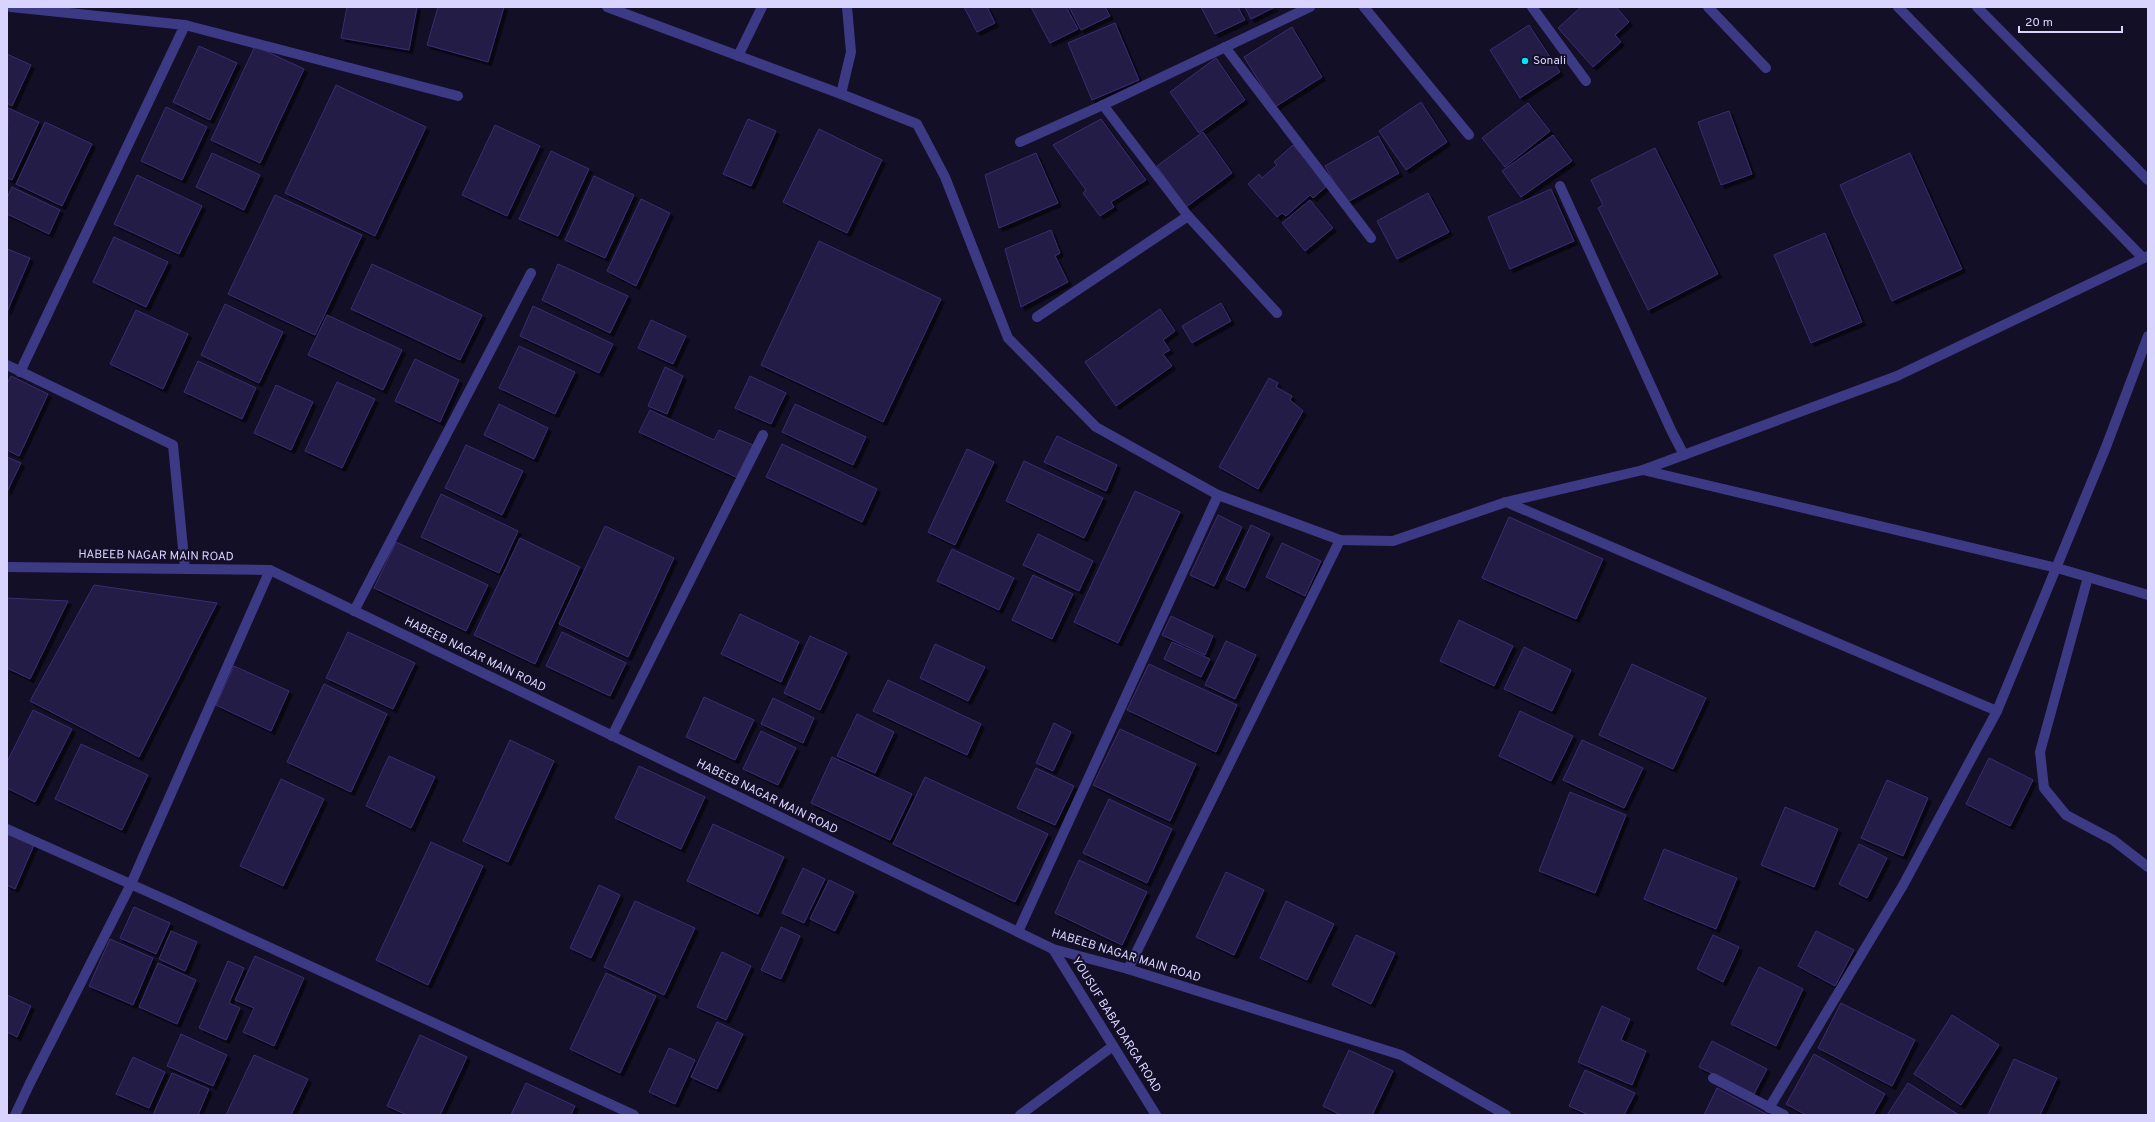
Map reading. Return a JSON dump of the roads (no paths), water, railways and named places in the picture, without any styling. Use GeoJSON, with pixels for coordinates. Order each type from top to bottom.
{"type":"FeatureCollection","features":[{"type":"Feature","properties":{"kind":"street"},"geometry":{"type":"LineString","coordinates":[[11,7],[185,25],[458,96]]}},
{"type":"Feature","properties":{"kind":"street"},"geometry":{"type":"LineString","coordinates":[[607,7],[918,124],[945,177],[1008,338],[1096,427],[1218,495],[1340,540],[1393,541],[1506,502],[1643,470],[1896,376],[2146,257],[1898,7]]}},
{"type":"Feature","properties":{"kind":"street"},"geometry":{"type":"LineString","coordinates":[[738,56],[762,7]]}},
{"type":"Feature","properties":{"kind":"street"},"geometry":{"type":"LineString","coordinates":[[841,94],[851,52],[846,7]]}},
{"type":"Feature","properties":{"kind":"street"},"geometry":{"type":"LineString","coordinates":[[1020,142],[1103,105],[1310,7]]}},
{"type":"Feature","properties":{"kind":"street"},"geometry":{"type":"LineString","coordinates":[[1364,7],[1469,136]]}},
{"type":"Feature","properties":{"kind":"street"},"geometry":{"type":"LineString","coordinates":[[1532,7],[1586,81]]}},
{"type":"Feature","properties":{"kind":"street"},"geometry":{"type":"LineString","coordinates":[[1708,7],[1766,68]]}},
{"type":"Feature","properties":{"kind":"street"},"geometry":{"type":"LineString","coordinates":[[1977,7],[2148,180]]}},
{"type":"Feature","properties":{"kind":"street"},"geometry":{"type":"LineString","coordinates":[[20,372],[185,25]]}},
{"type":"Feature","properties":{"kind":"street"},"geometry":{"type":"LineString","coordinates":[[1225,48],[1371,238]]}},
{"type":"Feature","properties":{"kind":"street"},"geometry":{"type":"LineString","coordinates":[[1103,105],[1188,216],[1277,314]]}},
{"type":"Feature","properties":{"kind":"street"},"geometry":{"type":"LineString","coordinates":[[1560,186],[1671,430],[1684,455]]}},
{"type":"Feature","properties":{"kind":"street"},"geometry":{"type":"LineString","coordinates":[[1037,317],[1188,216]]}},
{"type":"Feature","properties":{"kind":"street"},"geometry":{"type":"LineString","coordinates":[[354,611],[531,273]]}},
{"type":"Feature","properties":{"kind":"street"},"geometry":{"type":"LineString","coordinates":[[1769,1108],[1902,887],[1997,711],[2106,447],[2148,336]]}},
{"type":"Feature","properties":{"kind":"street"},"geometry":{"type":"LineString","coordinates":[[7,365],[172,445],[185,569]]}},
{"type":"Feature","properties":{"kind":"street"},"geometry":{"type":"LineString","coordinates":[[612,736],[763,435]]}},
{"type":"Feature","properties":{"kind":"street"},"geometry":{"type":"LineString","coordinates":[[1643,470],[2057,568],[2148,595]]}},
{"type":"Feature","properties":{"kind":"street"},"geometry":{"type":"LineString","coordinates":[[1018,932],[1218,495]]}},
{"type":"Feature","properties":{"kind":"street"},"geometry":{"type":"LineString","coordinates":[[1506,502],[1997,711]]}},
{"type":"Feature","properties":{"kind":"street"},"geometry":{"type":"LineString","coordinates":[[1128,969],[1340,540]]}},
{"type":"Feature","properties":{"kind":"street","name":"HABEEB NAGAR MAIN ROAD"},"geometry":{"type":"LineString","coordinates":[[7,567],[270,570],[1053,949],[1128,969],[1401,1055],[1506,1115]]}},
{"type":"Feature","properties":{"kind":"street"},"geometry":{"type":"LineString","coordinates":[[15,1115],[131,884],[270,570]]}},
{"type":"Feature","properties":{"kind":"street"},"geometry":{"type":"LineString","coordinates":[[2088,577],[2040,752],[2044,788],[2066,815],[2113,840],[2148,867]]}},
{"type":"Feature","properties":{"kind":"street"},"geometry":{"type":"LineString","coordinates":[[7,830],[131,884],[634,1115]]}},
{"type":"Feature","properties":{"kind":"street","name":"YOUSUF BABA DARGA ROAD"},"geometry":{"type":"LineString","coordinates":[[1053,949],[1156,1115]]}},
{"type":"Feature","properties":{"kind":"street"},"geometry":{"type":"LineString","coordinates":[[1020,1115],[1113,1046]]}},
{"type":"Feature","properties":{"kind":"street"},"geometry":{"type":"LineString","coordinates":[[1713,1078],[1784,1115]]}},
{"type":"Feature","properties":{"kind":"place","name":"Sonali"},"geometry":{"type":"Point","coordinates":[1525,61]}}]}
